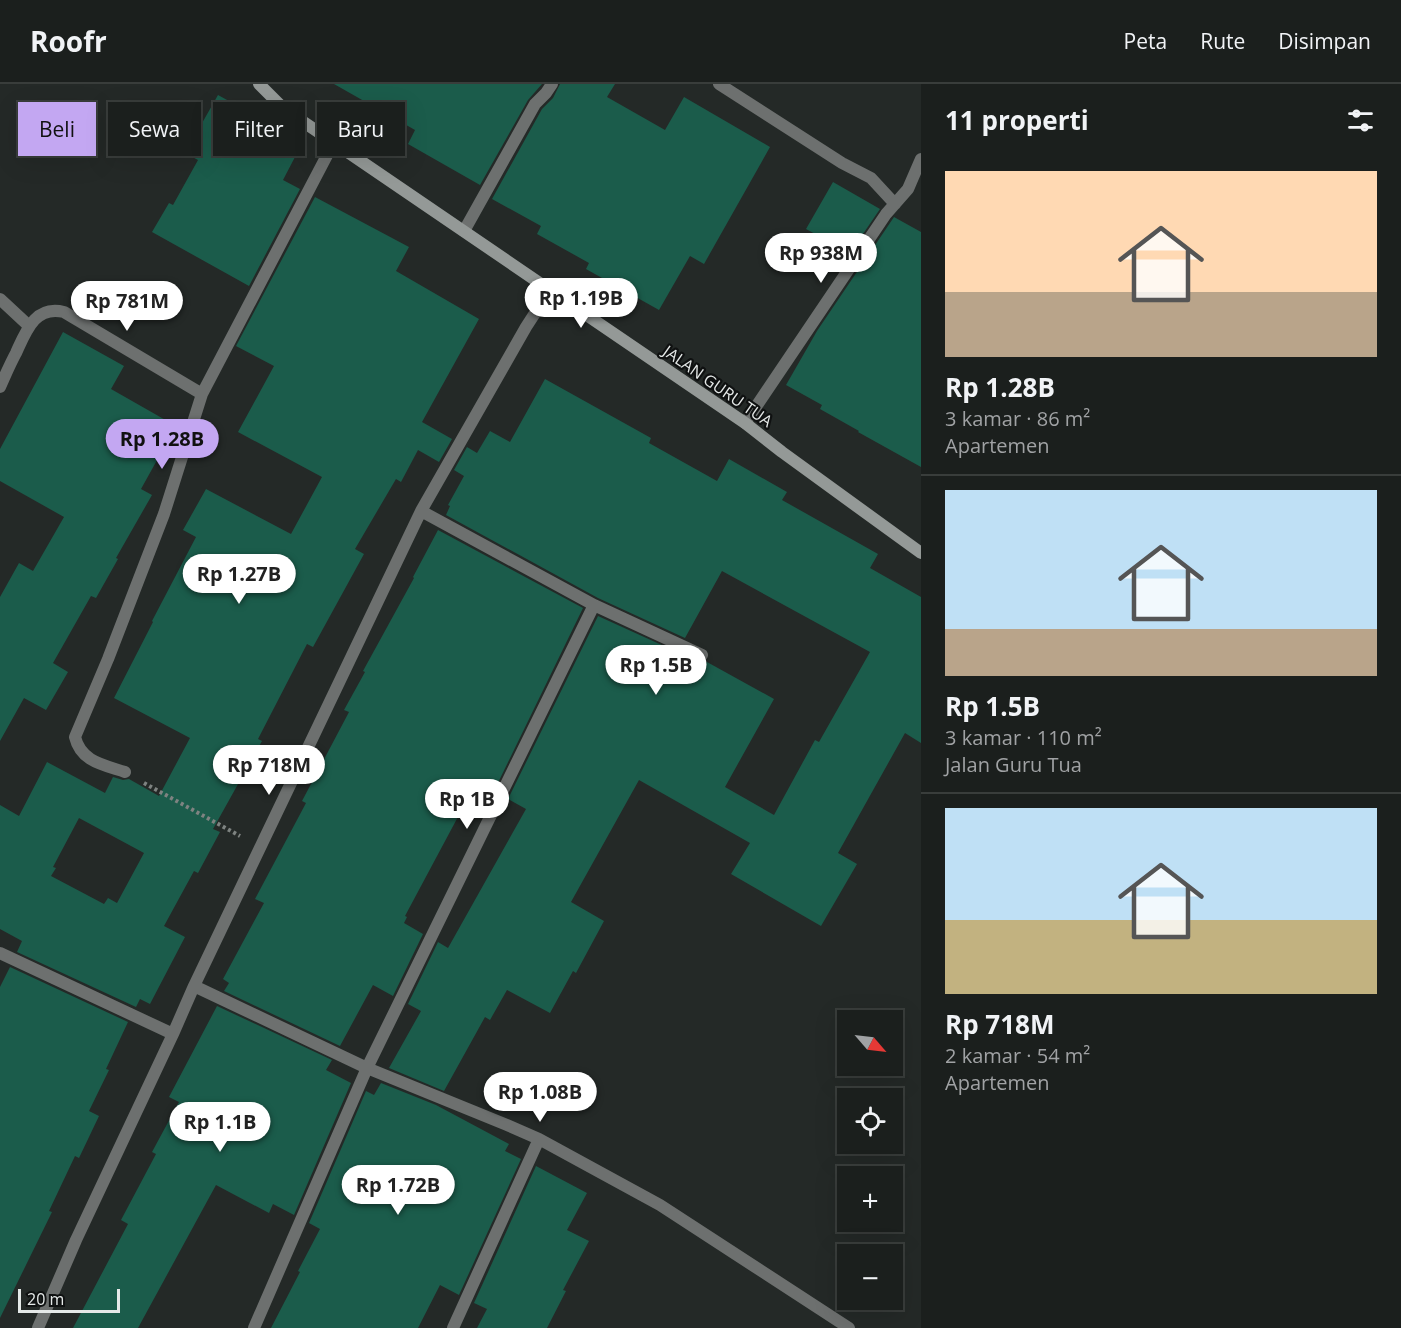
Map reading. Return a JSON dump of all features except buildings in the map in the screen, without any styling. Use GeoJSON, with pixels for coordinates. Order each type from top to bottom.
{"type":"FeatureCollection","features":[{"type":"Feature","properties":{"kind":"main road","name":"JALAN GURU TUA"},"geometry":{"type":"LineString","coordinates":[[260,84],[283,108],[317,131]]}},
{"type":"Feature","properties":{"kind":"main road","name":"JALAN GURU TUA"},"geometry":{"type":"LineString","coordinates":[[354,156],[745,423],[791,459],[921,552]]}},
{"type":"Feature","properties":{"kind":"street"},"geometry":{"type":"LineString","coordinates":[[464,231],[535,105],[552,84]]}},
{"type":"Feature","properties":{"kind":"street"},"geometry":{"type":"LineString","coordinates":[[719,84],[842,163],[871,178],[895,204]]}},
{"type":"Feature","properties":{"kind":"street"},"geometry":{"type":"LineString","coordinates":[[125,772],[96,762],[85,755],[77,746],[75,737],[164,514],[202,394],[327,156]]}},
{"type":"Feature","properties":{"kind":"street"},"geometry":{"type":"LineString","coordinates":[[745,423],[886,214],[908,189],[921,159]]}},
{"type":"Feature","properties":{"kind":"street"},"geometry":{"type":"LineString","coordinates":[[38,1328],[76,1240],[194,986],[421,511],[525,327],[550,290]]}},
{"type":"Feature","properties":{"kind":"street"},"geometry":{"type":"LineString","coordinates":[[0,299],[28,326]]}},
{"type":"Feature","properties":{"kind":"street"},"geometry":{"type":"LineString","coordinates":[[0,387],[28,326],[37,317],[55,310],[64,312],[202,394]]}},
{"type":"Feature","properties":{"kind":"street"},"geometry":{"type":"LineString","coordinates":[[421,511],[594,604],[702,655]]}},
{"type":"Feature","properties":{"kind":"street"},"geometry":{"type":"LineString","coordinates":[[254,1328],[367,1068],[594,604]]}},
{"type":"Feature","properties":{"kind":"street"},"geometry":{"type":"LineString","coordinates":[[0,953],[173,1034]]}},
{"type":"Feature","properties":{"kind":"street"},"geometry":{"type":"LineString","coordinates":[[194,986],[367,1068],[539,1139],[660,1205],[849,1328]]}},
{"type":"Feature","properties":{"kind":"street"},"geometry":{"type":"LineString","coordinates":[[453,1328],[539,1139]]}},
{"type":"Feature","properties":{"kind":"path"},"geometry":{"type":"LineString","coordinates":[[125,772],[261,847]]}}]}
